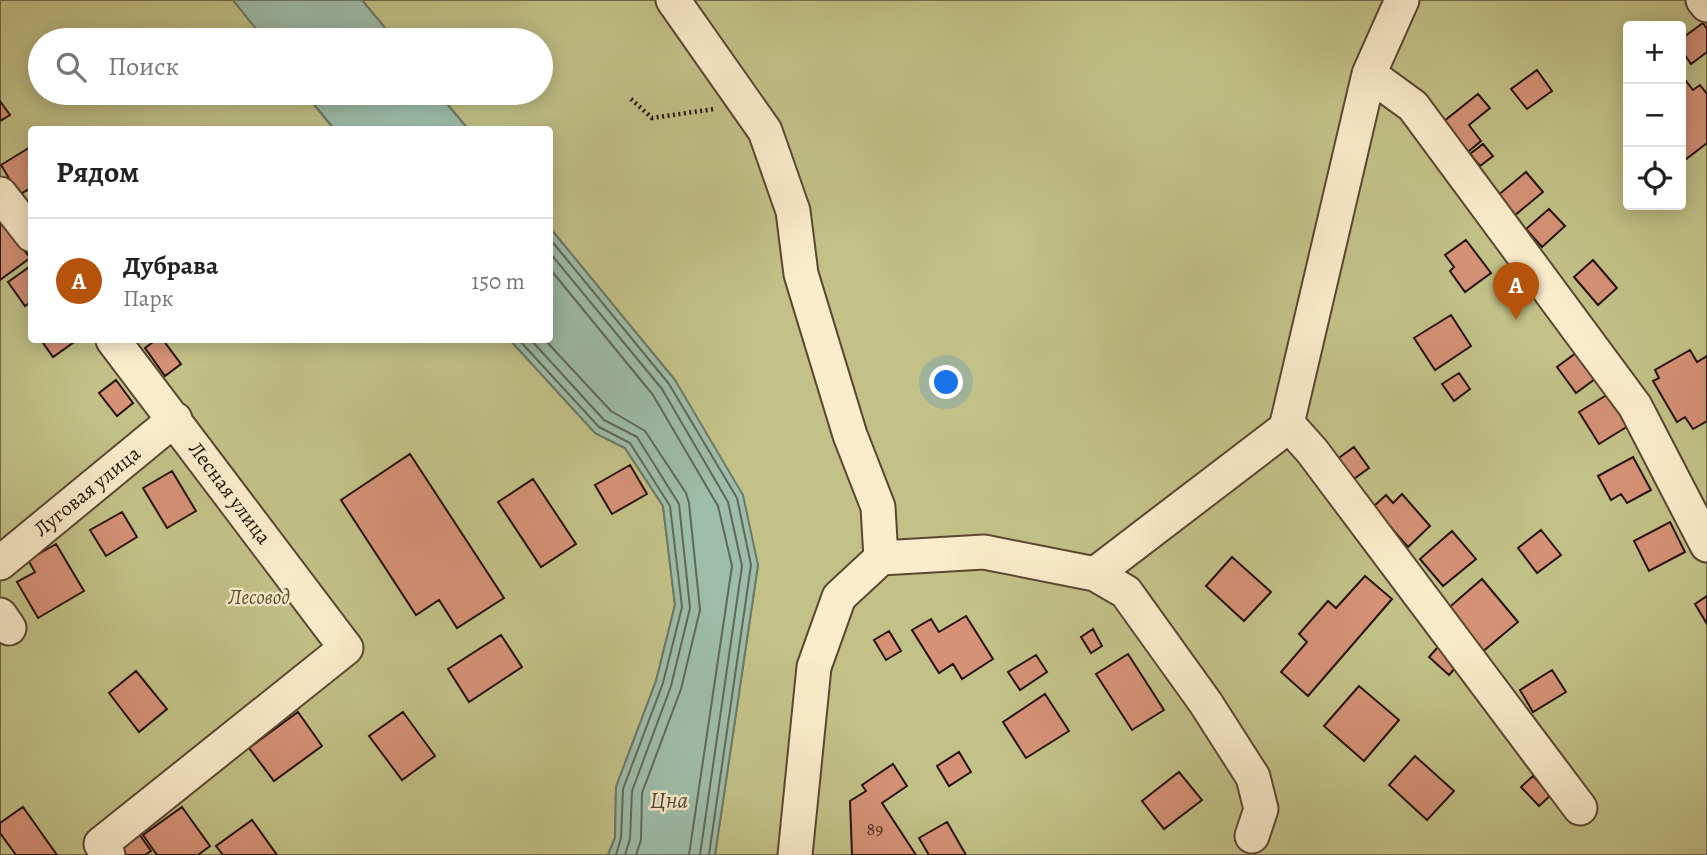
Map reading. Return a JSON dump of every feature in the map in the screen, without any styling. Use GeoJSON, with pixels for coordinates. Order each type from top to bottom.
{"type":"FeatureCollection","features":[{"type":"Feature","properties":{"kind":"street"},"geometry":{"type":"LineString","coordinates":[[673,0],[765,131],[793,211],[801,274],[852,444],[878,507],[881,558]]}},
{"type":"Feature","properties":{"kind":"street"},"geometry":{"type":"LineString","coordinates":[[1096,574],[1286,428],[1369,74],[1402,0]]}},
{"type":"Feature","properties":{"kind":"street"},"geometry":{"type":"LineString","coordinates":[[1703,0],[1707,5]]}},
{"type":"Feature","properties":{"kind":"street"},"geometry":{"type":"LineString","coordinates":[[1369,74],[1413,106],[1635,406],[1707,545]]}},
{"type":"Feature","properties":{"kind":"street"},"geometry":{"type":"LineString","coordinates":[[0,194],[28,230]]}},
{"type":"Feature","properties":{"kind":"street","name":"Лесная улица"},"geometry":{"type":"LineString","coordinates":[[108,855],[101,844],[346,648],[115,343]]}},
{"type":"Feature","properties":{"kind":"street","name":"Луговая улица"},"geometry":{"type":"LineString","coordinates":[[0,563],[174,419]]}},
{"type":"Feature","properties":{"kind":"street"},"geometry":{"type":"LineString","coordinates":[[1287,423],[1312,451],[1580,808]]}},
{"type":"Feature","properties":{"kind":"street"},"geometry":{"type":"LineString","coordinates":[[795,855],[814,667],[839,597],[881,558],[984,552],[1096,574],[1126,593],[1205,702],[1253,777],[1261,809],[1252,836]]}},
{"type":"Feature","properties":{"kind":"path"},"geometry":{"type":"LineString","coordinates":[[631,99],[652,118],[746,104]]}},
{"type":"Feature","properties":{"kind":"green space","name":"Лесовод"},"geometry":{"type":"Polygon","coordinates":[[[0,0],[233,0],[255,28],[28,28],[28,105],[315,105],[332,126],[28,126],[28,343],[513,343],[595,433],[625,448],[663,506],[675,605],[656,681],[616,787],[615,838],[608,855],[0,855],[0,0]]]}},
{"type":"Feature","properties":{"kind":"green space"},"geometry":{"type":"Polygon","coordinates":[[[362,0],[1707,0],[1707,855],[715,855],[758,565],[675,380],[553,232],[553,126],[466,126],[448,105],[553,105],[553,28],[385,28],[362,0]]]}},
{"type":"Feature","properties":{"kind":"water"},"geometry":{"type":"Polygon","coordinates":[[[233,0],[362,0],[385,28],[255,28],[233,0]]]}},
{"type":"Feature","properties":{"kind":"water"},"geometry":{"type":"Polygon","coordinates":[[[315,105],[448,105],[466,126],[332,126],[315,105]]]}},
{"type":"Feature","properties":{"kind":"water","name":"Цна"},"geometry":{"type":"Polygon","coordinates":[[[553,232],[675,380],[743,495],[758,565],[715,855],[608,855],[615,838],[616,787],[656,681],[675,605],[663,506],[625,448],[595,433],[513,343],[553,343],[553,232]]]}},
{"type":"Feature","properties":{"kind":"building"},"geometry":{"type":"Polygon","coordinates":[[[1703,23],[1707,29],[1707,52],[1691,64],[1686,56],[1686,35],[1703,23]]]}},
{"type":"Feature","properties":{"kind":"building"},"geometry":{"type":"Polygon","coordinates":[[[1537,70],[1552,91],[1527,109],[1511,89],[1537,70]]]}},
{"type":"Feature","properties":{"kind":"building"},"geometry":{"type":"Polygon","coordinates":[[[1686,81],[1693,90],[1700,85],[1707,94],[1707,143],[1686,159],[1686,81]]]}},
{"type":"Feature","properties":{"kind":"building"},"geometry":{"type":"Polygon","coordinates":[[[1478,94],[1490,108],[1469,125],[1481,141],[1463,156],[1438,126],[1478,94]]]}},
{"type":"Feature","properties":{"kind":"building"},"geometry":{"type":"Polygon","coordinates":[[[0,101],[10,115],[0,121],[0,101]]]}},
{"type":"Feature","properties":{"kind":"building"},"geometry":{"type":"Polygon","coordinates":[[[1483,144],[1493,156],[1480,166],[1470,154],[1483,144]]]}},
{"type":"Feature","properties":{"kind":"building"},"geometry":{"type":"Polygon","coordinates":[[[28,148],[28,189],[19,195],[1,165],[28,148]]]}},
{"type":"Feature","properties":{"kind":"building"},"geometry":{"type":"Polygon","coordinates":[[[1526,172],[1543,192],[1514,216],[1497,196],[1526,172]]]}},
{"type":"Feature","properties":{"kind":"building"},"geometry":{"type":"Polygon","coordinates":[[[1549,209],[1565,226],[1542,247],[1526,229],[1549,209]]]}},
{"type":"Feature","properties":{"kind":"building"},"geometry":{"type":"Polygon","coordinates":[[[4,222],[28,255],[28,259],[0,280],[0,225],[4,222]]]}},
{"type":"Feature","properties":{"kind":"building"},"geometry":{"type":"Polygon","coordinates":[[[1466,240],[1491,273],[1465,292],[1450,271],[1454,267],[1445,255],[1466,240]]]}},
{"type":"Feature","properties":{"kind":"building"},"geometry":{"type":"Polygon","coordinates":[[[1593,260],[1617,288],[1598,305],[1574,277],[1593,260]]]}},
{"type":"Feature","properties":{"kind":"building"},"geometry":{"type":"Polygon","coordinates":[[[28,268],[28,304],[25,306],[8,282],[28,268]]]}},
{"type":"Feature","properties":{"kind":"building"},"geometry":{"type":"Polygon","coordinates":[[[1451,315],[1471,346],[1435,370],[1414,338],[1451,315]]]}},
{"type":"Feature","properties":{"kind":"building"},"geometry":{"type":"Polygon","coordinates":[[[43,343],[73,343],[53,357],[43,343]]]}},
{"type":"Feature","properties":{"kind":"building"},"geometry":{"type":"Polygon","coordinates":[[[152,343],[165,343],[181,364],[165,376],[145,348],[152,343]]]}},
{"type":"Feature","properties":{"kind":"building"},"geometry":{"type":"Polygon","coordinates":[[[1580,350],[1599,376],[1576,393],[1557,367],[1580,350]]]}},
{"type":"Feature","properties":{"kind":"building"},"geometry":{"type":"Polygon","coordinates":[[[1690,350],[1697,362],[1707,356],[1707,421],[1693,429],[1685,417],[1677,422],[1653,381],[1659,378],[1655,370],[1690,350]]]}},
{"type":"Feature","properties":{"kind":"building"},"geometry":{"type":"Polygon","coordinates":[[[1459,373],[1470,389],[1454,401],[1442,384],[1459,373]]]}},
{"type":"Feature","properties":{"kind":"building"},"geometry":{"type":"Polygon","coordinates":[[[116,380],[133,403],[117,416],[99,393],[116,380]]]}},
{"type":"Feature","properties":{"kind":"building"},"geometry":{"type":"Polygon","coordinates":[[[1613,391],[1633,423],[1599,444],[1579,412],[1613,391]]]}},
{"type":"Feature","properties":{"kind":"building"},"geometry":{"type":"Polygon","coordinates":[[[1354,447],[1369,468],[1351,481],[1336,460],[1354,447]]]}},
{"type":"Feature","properties":{"kind":"building"},"geometry":{"type":"Polygon","coordinates":[[[410,454],[504,598],[457,628],[439,600],[416,615],[341,500],[410,454]]]}},
{"type":"Feature","properties":{"kind":"building"},"geometry":{"type":"Polygon","coordinates":[[[1633,457],[1651,490],[1627,503],[1621,494],[1611,500],[1598,476],[1633,457]]]}},
{"type":"Feature","properties":{"kind":"building"},"geometry":{"type":"Polygon","coordinates":[[[630,465],[647,494],[612,514],[595,485],[630,465]]]}},
{"type":"Feature","properties":{"kind":"building"},"geometry":{"type":"Polygon","coordinates":[[[172,471],[196,511],[167,528],[143,488],[172,471]]]}},
{"type":"Feature","properties":{"kind":"building"},"geometry":{"type":"Polygon","coordinates":[[[533,479],[576,544],[541,567],[498,502],[533,479]]]}},
{"type":"Feature","properties":{"kind":"building"},"geometry":{"type":"Polygon","coordinates":[[[1402,494],[1430,526],[1408,547],[1373,507],[1386,495],[1393,503],[1402,494]]]}},
{"type":"Feature","properties":{"kind":"building"},"geometry":{"type":"Polygon","coordinates":[[[122,512],[137,537],[106,556],[90,530],[122,512]]]}},
{"type":"Feature","properties":{"kind":"building"},"geometry":{"type":"Polygon","coordinates":[[[1670,522],[1685,552],[1649,571],[1634,541],[1670,522]]]}},
{"type":"Feature","properties":{"kind":"building"},"geometry":{"type":"Polygon","coordinates":[[[1541,530],[1561,555],[1537,573],[1518,548],[1541,530]]]}},
{"type":"Feature","properties":{"kind":"building"},"geometry":{"type":"Polygon","coordinates":[[[1452,531],[1476,559],[1443,586],[1420,559],[1452,531]]]}},
{"type":"Feature","properties":{"kind":"building"},"geometry":{"type":"Polygon","coordinates":[[[56,544],[84,591],[38,618],[17,582],[35,572],[28,560],[56,544]]]}},
{"type":"Feature","properties":{"kind":"building"},"geometry":{"type":"Polygon","coordinates":[[[1232,557],[1271,592],[1244,621],[1206,586],[1232,557]]]}},
{"type":"Feature","properties":{"kind":"building"},"geometry":{"type":"Polygon","coordinates":[[[1365,576],[1392,599],[1308,696],[1281,672],[1307,642],[1299,634],[1328,601],[1336,608],[1365,576]]]}},
{"type":"Feature","properties":{"kind":"building"},"geometry":{"type":"Polygon","coordinates":[[[1482,579],[1518,622],[1481,653],[1445,611],[1482,579]]]}},
{"type":"Feature","properties":{"kind":"building"},"geometry":{"type":"Polygon","coordinates":[[[1707,596],[1707,624],[1695,604],[1707,596]]]}},
{"type":"Feature","properties":{"kind":"building"},"geometry":{"type":"Polygon","coordinates":[[[966,616],[993,659],[962,679],[953,664],[939,673],[912,630],[931,619],[939,632],[966,616]]]}},
{"type":"Feature","properties":{"kind":"building"},"geometry":{"type":"Polygon","coordinates":[[[1093,629],[1102,646],[1091,653],[1081,637],[1093,629]]]}},
{"type":"Feature","properties":{"kind":"building"},"geometry":{"type":"Polygon","coordinates":[[[889,631],[901,651],[886,660],[874,640],[889,631]]]}},
{"type":"Feature","properties":{"kind":"building"},"geometry":{"type":"Polygon","coordinates":[[[501,635],[522,667],[469,702],[448,669],[501,635]]]}},
{"type":"Feature","properties":{"kind":"building"},"geometry":{"type":"Polygon","coordinates":[[[1438,647],[1458,665],[1449,675],[1429,657],[1438,647]]]}},
{"type":"Feature","properties":{"kind":"building"},"geometry":{"type":"Polygon","coordinates":[[[1128,654],[1164,710],[1132,730],[1096,674],[1128,654]]]}},
{"type":"Feature","properties":{"kind":"building"},"geometry":{"type":"Polygon","coordinates":[[[1036,655],[1047,672],[1020,690],[1008,672],[1036,655]]]}},
{"type":"Feature","properties":{"kind":"building"},"geometry":{"type":"Polygon","coordinates":[[[1552,670],[1566,692],[1533,712],[1520,690],[1552,670]]]}},
{"type":"Feature","properties":{"kind":"building"},"geometry":{"type":"Polygon","coordinates":[[[136,671],[167,709],[139,732],[109,693],[136,671]]]}},
{"type":"Feature","properties":{"kind":"building"},"geometry":{"type":"Polygon","coordinates":[[[1359,686],[1399,720],[1364,761],[1324,726],[1359,686]]]}},
{"type":"Feature","properties":{"kind":"building"},"geometry":{"type":"Polygon","coordinates":[[[1045,694],[1069,731],[1026,758],[1003,722],[1045,694]]]}},
{"type":"Feature","properties":{"kind":"building"},"geometry":{"type":"Polygon","coordinates":[[[298,712],[322,746],[274,781],[249,748],[298,712]]]}},
{"type":"Feature","properties":{"kind":"building"},"geometry":{"type":"Polygon","coordinates":[[[403,712],[435,756],[402,780],[369,736],[403,712]]]}},
{"type":"Feature","properties":{"kind":"building"},"geometry":{"type":"Polygon","coordinates":[[[959,752],[971,772],[949,786],[937,766],[959,752]]]}},
{"type":"Feature","properties":{"kind":"building"},"geometry":{"type":"Polygon","coordinates":[[[1415,756],[1454,791],[1427,820],[1389,785],[1415,756]]]}},
{"type":"Feature","properties":{"kind":"building"},"geometry":{"type":"Polygon","coordinates":[[[893,764],[907,786],[882,803],[916,855],[852,855],[850,801],[866,791],[862,785],[893,764]]]}},
{"type":"Feature","properties":{"kind":"building"},"geometry":{"type":"Polygon","coordinates":[[[1179,772],[1202,800],[1164,829],[1142,801],[1179,772]]]}},
{"type":"Feature","properties":{"kind":"building"},"geometry":{"type":"Polygon","coordinates":[[[1533,776],[1551,795],[1539,806],[1521,787],[1533,776]]]}},
{"type":"Feature","properties":{"kind":"building"},"geometry":{"type":"Polygon","coordinates":[[[23,807],[57,855],[16,855],[0,833],[0,823],[23,807]]]}},
{"type":"Feature","properties":{"kind":"building"},"geometry":{"type":"Polygon","coordinates":[[[182,807],[210,846],[198,855],[157,855],[143,835],[182,807]]]}},
{"type":"Feature","properties":{"kind":"building"},"geometry":{"type":"Polygon","coordinates":[[[252,820],[277,855],[223,855],[216,846],[252,820]]]}},
{"type":"Feature","properties":{"kind":"building"},"geometry":{"type":"Polygon","coordinates":[[[947,822],[966,855],[929,855],[919,838],[947,822]]]}},
{"type":"Feature","properties":{"kind":"building"},"geometry":{"type":"Polygon","coordinates":[[[137,831],[151,851],[145,855],[126,855],[118,844],[137,831]]]}},
{"type":"Feature","properties":{"kind":"place","name":"Дубрава"},"geometry":{"type":"Point","coordinates":[1516,320]}}]}
